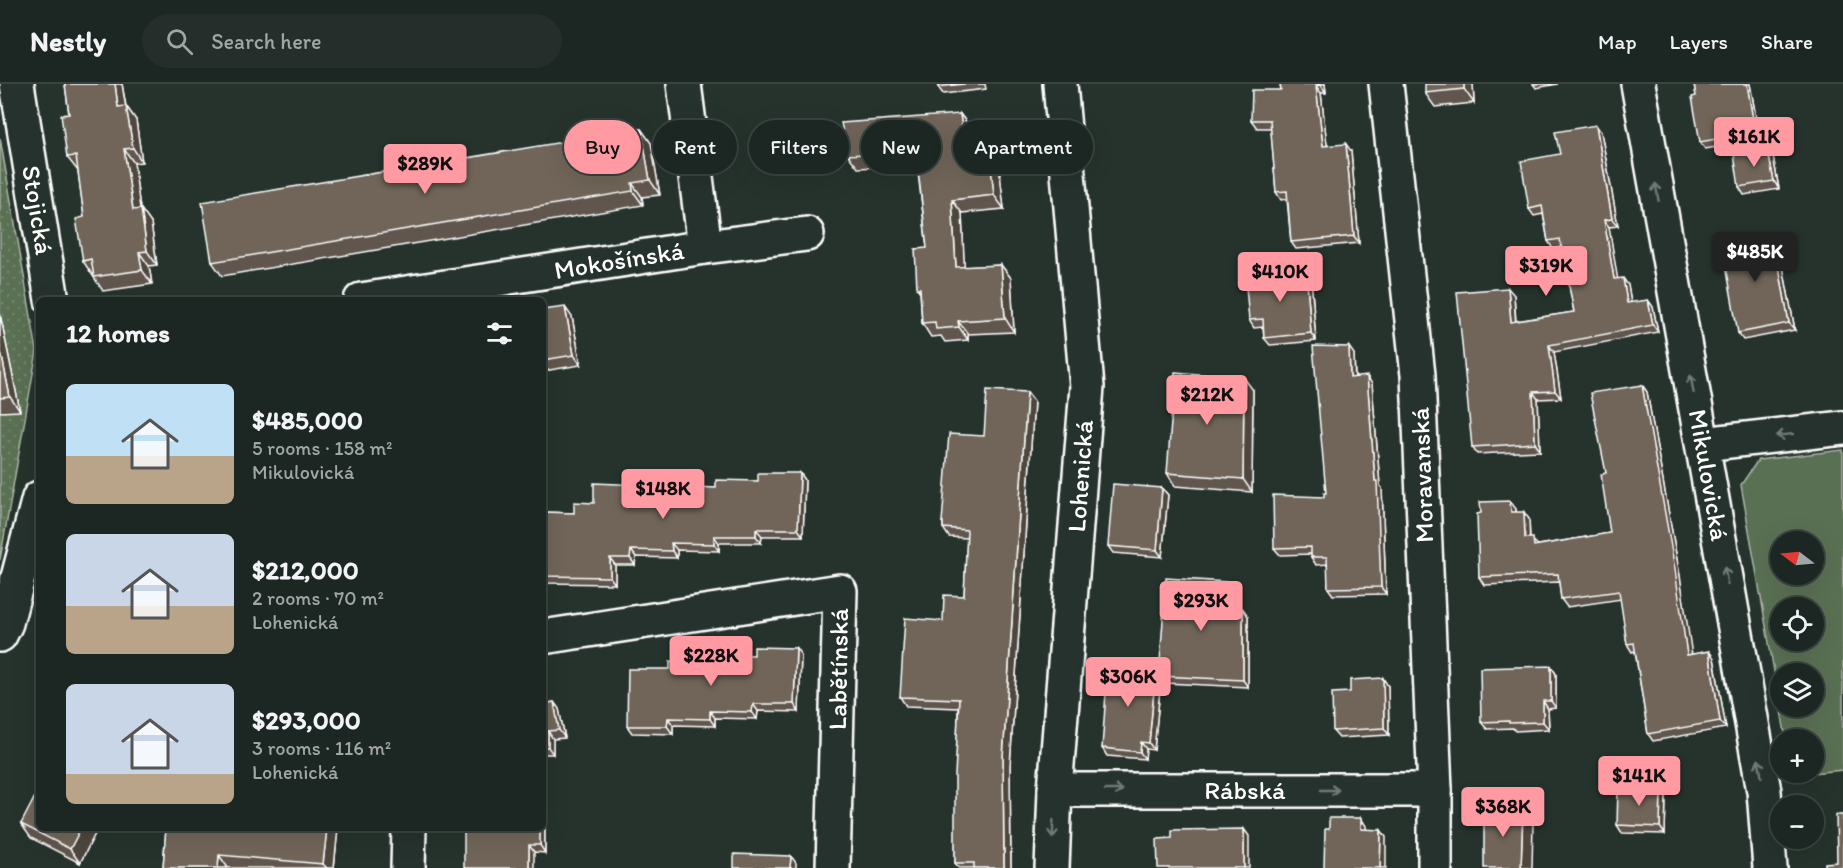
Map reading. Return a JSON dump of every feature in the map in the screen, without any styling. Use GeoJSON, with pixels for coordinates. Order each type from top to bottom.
{"type":"FeatureCollection","features":[{"type":"Feature","properties":{"kind":"street","name":"Stojická"},"geometry":{"type":"LineString","coordinates":[[17,84],[52,297]]}},
{"type":"Feature","properties":{"kind":"street"},"geometry":{"type":"LineString","coordinates":[[684,84],[705,247]]}},
{"type":"Feature","properties":{"kind":"street","name":"Lohenická"},"geometry":{"type":"LineString","coordinates":[[1052,868],[1055,790],[1087,387],[1060,84]]}},
{"type":"Feature","properties":{"kind":"street","name":"Moravanská"},"geometry":{"type":"LineString","coordinates":[[1386,84],[1418,375],[1436,790],[1435,868]]}},
{"type":"Feature","properties":{"kind":"street","name":"Mikulovická"},"geometry":{"type":"LineString","coordinates":[[1638,84],[1764,791],[1770,868]]}},
{"type":"Feature","properties":{"kind":"street","name":"Mokošínská"},"geometry":{"type":"LineString","coordinates":[[380,297],[705,247],[807,234]]}},
{"type":"Feature","properties":{"kind":"street"},"geometry":{"type":"LineString","coordinates":[[1703,444],[1843,428]]}},
{"type":"Feature","properties":{"kind":"street"},"geometry":{"type":"LineString","coordinates":[[0,635],[6,623],[36,509]]}},
{"type":"Feature","properties":{"kind":"street","name":"Labětínská"},"geometry":{"type":"LineString","coordinates":[[546,637],[840,591],[833,868]]}},
{"type":"Feature","properties":{"kind":"street","name":"Rábská"},"geometry":{"type":"LineString","coordinates":[[1055,790],[1436,790]]}},
{"type":"Feature","properties":{"kind":"street"},"geometry":{"type":"LineString","coordinates":[[408,868],[409,831]]}},
{"type":"Feature","properties":{"kind":"green space"},"geometry":{"type":"Polygon","coordinates":[[[0,138],[36,345],[36,357],[0,560],[0,138]]]}},
{"type":"Feature","properties":{"kind":"green space"},"geometry":{"type":"Polygon","coordinates":[[[1843,450],[1843,770],[1824,772],[1824,729],[1784,729],[1782,717],[1824,717],[1824,663],[1773,663],[1770,651],[1824,651],[1824,597],[1770,597],[1770,649],[1741,485],[1758,460],[1843,450]]]}},
{"type":"Feature","properties":{"kind":"building"},"geometry":{"type":"Polygon","coordinates":[[[65,84],[115,84],[118,107],[126,106],[133,148],[124,149],[133,210],[141,209],[147,251],[139,252],[142,270],[94,277],[91,259],[83,261],[76,219],[84,217],[76,156],[67,157],[61,115],[69,114],[65,84]]]}},
{"type":"Feature","properties":{"kind":"building"},"geometry":{"type":"Polygon","coordinates":[[[938,84],[964,84],[938,87],[938,84]]]}},
{"type":"Feature","properties":{"kind":"building"},"geometry":{"type":"Polygon","coordinates":[[[1280,84],[1321,84],[1316,86],[1323,146],[1346,144],[1354,236],[1291,242],[1287,191],[1276,192],[1270,120],[1251,120],[1252,90],[1281,90],[1280,84]]]}},
{"type":"Feature","properties":{"kind":"building"},"geometry":{"type":"Polygon","coordinates":[[[1425,84],[1464,84],[1464,89],[1425,93],[1425,84]]]}},
{"type":"Feature","properties":{"kind":"building"},"geometry":{"type":"Polygon","coordinates":[[[1694,84],[1747,84],[1755,132],[1700,142],[1692,97],[1696,96],[1694,84]]]}},
{"type":"Feature","properties":{"kind":"building"},"geometry":{"type":"Polygon","coordinates":[[[960,114],[961,120],[953,120],[953,174],[992,174],[994,195],[952,200],[956,267],[1001,265],[1005,318],[958,321],[959,327],[936,329],[935,322],[922,323],[915,249],[927,248],[919,174],[941,174],[941,120],[881,120],[960,114]]]}},
{"type":"Feature","properties":{"kind":"building"},"geometry":{"type":"Polygon","coordinates":[[[861,121],[861,154],[849,155],[849,122],[861,121]]]}},
{"type":"Feature","properties":{"kind":"building"},"geometry":{"type":"Polygon","coordinates":[[[1596,125],[1612,219],[1604,220],[1614,279],[1623,278],[1627,303],[1648,300],[1653,325],[1549,345],[1555,391],[1533,392],[1535,443],[1472,447],[1457,292],[1508,288],[1511,322],[1574,312],[1560,239],[1548,241],[1542,206],[1529,209],[1521,161],[1560,154],[1555,132],[1596,125]]]}},
{"type":"Feature","properties":{"kind":"building"},"geometry":{"type":"Polygon","coordinates":[[[641,129],[650,180],[632,183],[633,191],[212,262],[202,202],[564,142],[564,174],[641,174],[641,129]]]}},
{"type":"Feature","properties":{"kind":"building"},"geometry":{"type":"Polygon","coordinates":[[[1767,148],[1774,181],[1739,187],[1734,154],[1767,148]]]}},
{"type":"Feature","properties":{"kind":"building"},"geometry":{"type":"Polygon","coordinates":[[[1773,234],[1789,323],[1738,333],[1722,243],[1773,234]]]}},
{"type":"Feature","properties":{"kind":"building"},"geometry":{"type":"Polygon","coordinates":[[[1306,271],[1311,333],[1264,338],[1263,319],[1249,320],[1245,276],[1306,271]]]}},
{"type":"Feature","properties":{"kind":"building"},"geometry":{"type":"Polygon","coordinates":[[[565,307],[574,355],[546,360],[546,310],[565,307]]]}},
{"type":"Feature","properties":{"kind":"building"},"geometry":{"type":"Polygon","coordinates":[[[1313,346],[1349,347],[1350,378],[1367,376],[1375,481],[1377,481],[1381,587],[1328,588],[1327,557],[1311,557],[1311,547],[1274,548],[1273,495],[1324,497],[1326,493],[1313,346]]]}},
{"type":"Feature","properties":{"kind":"building"},"geometry":{"type":"Polygon","coordinates":[[[0,347],[10,397],[0,398],[0,347]]]}},
{"type":"Feature","properties":{"kind":"building"},"geometry":{"type":"Polygon","coordinates":[[[1175,372],[1244,378],[1243,479],[1167,473],[1175,372]]]}},
{"type":"Feature","properties":{"kind":"building"},"geometry":{"type":"Polygon","coordinates":[[[1642,385],[1675,569],[1687,655],[1709,651],[1720,721],[1648,734],[1634,643],[1627,644],[1619,591],[1561,599],[1558,574],[1479,577],[1477,514],[1481,513],[1480,502],[1510,501],[1511,512],[1524,512],[1525,538],[1533,538],[1534,546],[1610,533],[1601,474],[1606,473],[1590,393],[1642,385]]]}},
{"type":"Feature","properties":{"kind":"building"},"geometry":{"type":"Polygon","coordinates":[[[987,390],[1027,392],[1003,757],[1004,868],[974,868],[974,863],[955,863],[955,775],[959,699],[900,697],[905,618],[943,621],[944,595],[964,596],[967,530],[943,528],[942,522],[949,434],[984,436],[987,390]]]}},
{"type":"Feature","properties":{"kind":"building"},"geometry":{"type":"Polygon","coordinates":[[[758,473],[800,473],[798,529],[756,529],[756,536],[714,536],[714,544],[671,543],[672,551],[631,550],[630,558],[610,558],[610,577],[546,576],[546,512],[574,513],[574,502],[594,503],[594,483],[716,488],[716,480],[758,481],[758,473]]]}},
{"type":"Feature","properties":{"kind":"building"},"geometry":{"type":"Polygon","coordinates":[[[1113,484],[1162,488],[1157,550],[1108,546],[1113,484]]]}},
{"type":"Feature","properties":{"kind":"building"},"geometry":{"type":"Polygon","coordinates":[[[1166,578],[1227,582],[1226,608],[1243,609],[1243,680],[1159,676],[1166,578]]]}},
{"type":"Feature","properties":{"kind":"building"},"geometry":{"type":"Polygon","coordinates":[[[754,647],[796,648],[794,704],[753,704],[752,712],[710,711],[710,719],[668,718],[667,726],[627,726],[628,669],[670,669],[670,661],[712,663],[712,654],[754,655],[754,647]]]}},
{"type":"Feature","properties":{"kind":"building"},"geometry":{"type":"Polygon","coordinates":[[[1108,665],[1156,669],[1149,743],[1141,742],[1140,752],[1102,748],[1108,665]]]}},
{"type":"Feature","properties":{"kind":"building"},"geometry":{"type":"Polygon","coordinates":[[[1551,666],[1551,701],[1543,701],[1543,722],[1481,722],[1480,668],[1551,666]]]}},
{"type":"Feature","properties":{"kind":"building"},"geometry":{"type":"Polygon","coordinates":[[[1383,678],[1384,728],[1333,731],[1332,693],[1350,692],[1350,680],[1383,678]]]}},
{"type":"Feature","properties":{"kind":"building"},"geometry":{"type":"Polygon","coordinates":[[[554,702],[559,730],[548,731],[548,747],[546,747],[546,703],[554,702]]]}},
{"type":"Feature","properties":{"kind":"building"},"geometry":{"type":"Polygon","coordinates":[[[1618,787],[1661,788],[1660,827],[1617,825],[1618,787]]]}},
{"type":"Feature","properties":{"kind":"building"},"geometry":{"type":"Polygon","coordinates":[[[36,795],[36,831],[79,831],[70,849],[21,824],[36,795]]]}},
{"type":"Feature","properties":{"kind":"building"},"geometry":{"type":"Polygon","coordinates":[[[1523,809],[1521,868],[1484,868],[1484,810],[1523,809]]]}},
{"type":"Feature","properties":{"kind":"building"},"geometry":{"type":"Polygon","coordinates":[[[1836,815],[1843,815],[1843,868],[1825,868],[1825,863],[1837,862],[1836,815]]]}},
{"type":"Feature","properties":{"kind":"building"},"geometry":{"type":"Polygon","coordinates":[[[1329,818],[1361,818],[1361,829],[1381,830],[1380,868],[1324,868],[1325,829],[1329,829],[1329,818]]]}},
{"type":"Feature","properties":{"kind":"building"},"geometry":{"type":"Polygon","coordinates":[[[1244,829],[1244,868],[1158,868],[1157,839],[1172,838],[1172,830],[1244,829]]]}},
{"type":"Feature","properties":{"kind":"building"},"geometry":{"type":"Polygon","coordinates":[[[166,831],[327,831],[323,864],[219,855],[218,868],[163,868],[166,831]]]}},
{"type":"Feature","properties":{"kind":"building"},"geometry":{"type":"Polygon","coordinates":[[[464,831],[540,831],[540,845],[529,845],[529,868],[464,868],[464,831]]]}},
{"type":"Feature","properties":{"kind":"building"},"geometry":{"type":"Polygon","coordinates":[[[734,854],[791,856],[790,868],[734,868],[734,854]]]}}]}
